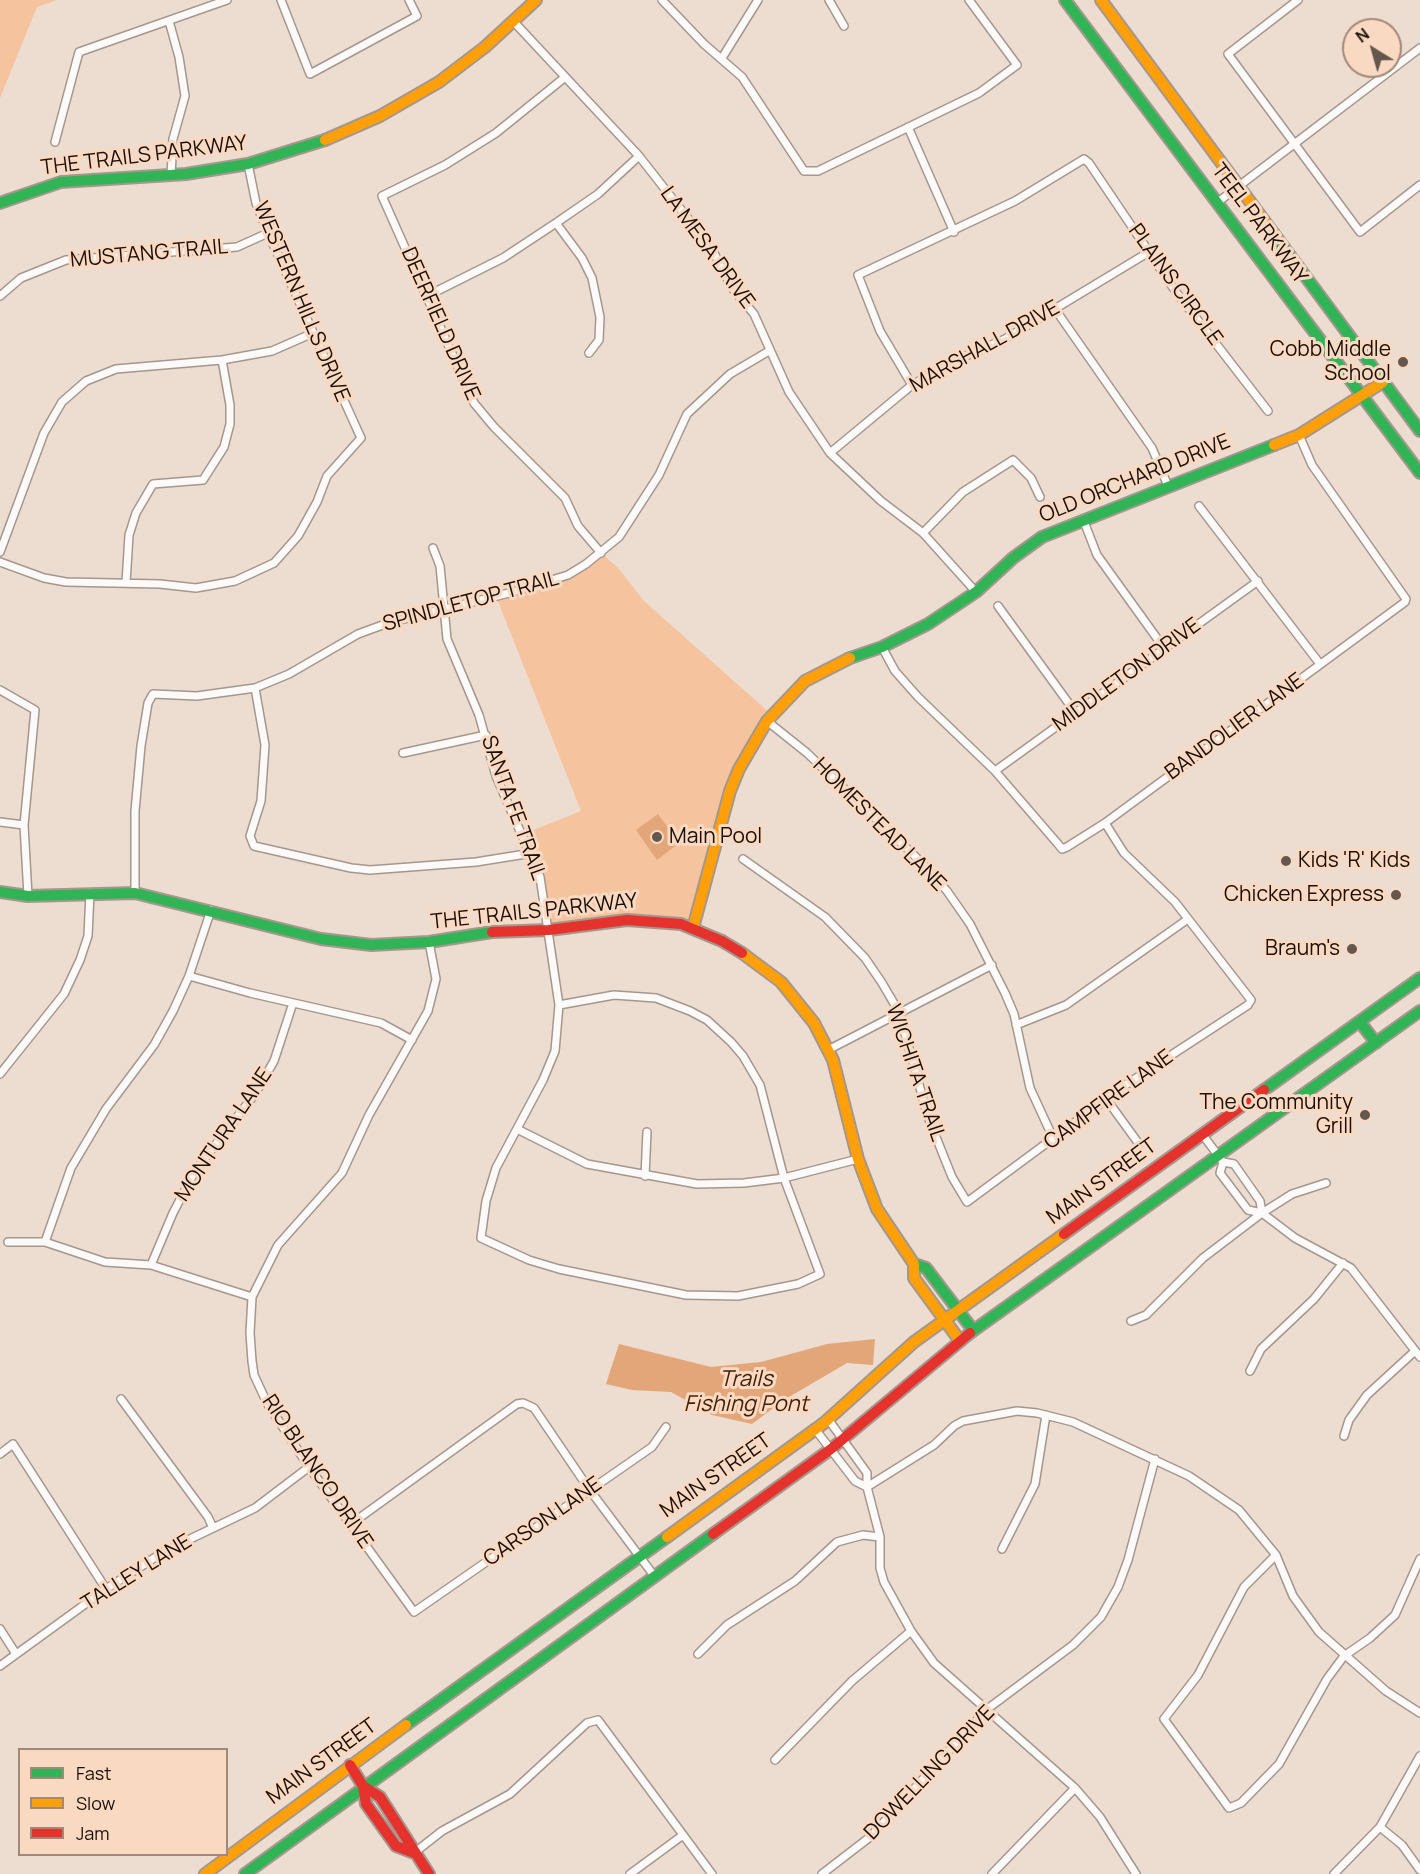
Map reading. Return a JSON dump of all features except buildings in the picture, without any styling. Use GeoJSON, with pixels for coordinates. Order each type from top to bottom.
{"type":"FeatureCollection","features":[{"type":"Feature","properties":{"kind":"main road","name":"THE TRAILS PARKWAY"},"geometry":{"type":"LineString","coordinates":[[0,202],[61,182],[171,175],[248,164],[328,139],[390,111],[460,67],[514,22],[536,0]]}},
{"type":"Feature","properties":{"kind":"main road","name":"TEEL PARKWAY"},"geometry":{"type":"LineString","coordinates":[[1065,0],[1420,473]]}},
{"type":"Feature","properties":{"kind":"main road","name":"TEEL PARKWAY"},"geometry":{"type":"LineString","coordinates":[[1101,0],[1420,431]]}},
{"type":"Feature","properties":{"kind":"main road","name":"OLD ORCHARD DRIVE"},"geometry":{"type":"LineString","coordinates":[[693,928],[730,791],[752,744],[767,721],[805,681],[838,662],[882,647],[928,624],[976,592],[1013,558],[1042,537],[1299,435],[1383,382]]}},
{"type":"Feature","properties":{"kind":"main road","name":"THE TRAILS PARKWAY"},"geometry":{"type":"LineString","coordinates":[[0,892],[28,896],[135,893],[349,944],[429,942],[492,932],[549,930],[627,920],[647,920],[693,928],[740,950],[781,982],[814,1023],[828,1050],[858,1159],[877,1209],[914,1264],[914,1278],[960,1341]]}},
{"type":"Feature","properties":{"kind":"main road","name":"MAIN STREET"},"geometry":{"type":"LineString","coordinates":[[205,1874],[350,1765],[815,1429],[914,1342],[1420,978]]}},
{"type":"Feature","properties":{"kind":"main road","name":"MAIN STREET"},"geometry":{"type":"LineString","coordinates":[[245,1874],[363,1786],[831,1449],[973,1330],[1220,1158],[1420,1011]]}},
{"type":"Feature","properties":{"kind":"main road"},"geometry":{"type":"LineString","coordinates":[[1360,1022],[1376,1043]]}},
{"type":"Feature","properties":{"kind":"main road","name":"THE TRAILS PARKWAY"},"geometry":{"type":"LineString","coordinates":[[914,1264],[926,1268],[973,1330]]}},
{"type":"Feature","properties":{"kind":"main road"},"geometry":{"type":"LineString","coordinates":[[350,1765],[363,1786],[366,1804],[396,1846],[414,1853],[429,1874]]}},
{"type":"Feature","properties":{"kind":"street"},"geometry":{"type":"LineString","coordinates":[[55,142],[79,52],[227,0]]}},
{"type":"Feature","properties":{"kind":"street"},"geometry":{"type":"LineString","coordinates":[[281,0],[310,74],[417,16],[409,0]]}},
{"type":"Feature","properties":{"kind":"street"},"geometry":{"type":"LineString","coordinates":[[662,0],[704,44],[723,58],[742,77],[804,171],[818,171],[979,93],[1017,65],[969,0]]}},
{"type":"Feature","properties":{"kind":"street"},"geometry":{"type":"LineString","coordinates":[[723,58],[758,0]]}},
{"type":"Feature","properties":{"kind":"street"},"geometry":{"type":"LineString","coordinates":[[829,0],[844,26]]}},
{"type":"Feature","properties":{"kind":"street"},"geometry":{"type":"LineString","coordinates":[[1298,0],[1228,54],[1360,232],[1420,185]]}},
{"type":"Feature","properties":{"kind":"street"},"geometry":{"type":"LineString","coordinates":[[169,21],[179,57],[185,96],[173,139],[171,175]]}},
{"type":"Feature","properties":{"kind":"street","name":"LA MESA DRIVE"},"geometry":{"type":"LineString","coordinates":[[514,22],[639,156],[712,249],[732,288],[754,314],[789,392],[830,453],[880,501],[923,532],[976,592]]}},
{"type":"Feature","properties":{"kind":"street"},"geometry":{"type":"LineString","coordinates":[[1218,202],[1420,48]]}},
{"type":"Feature","properties":{"kind":"street","name":"DEERFIELD DRIVE"},"geometry":{"type":"LineString","coordinates":[[564,78],[496,133],[445,165],[382,196],[474,403],[494,427],[565,498],[578,526],[600,553]]}},
{"type":"Feature","properties":{"kind":"street"},"geometry":{"type":"LineString","coordinates":[[908,127],[954,232],[858,275],[880,331],[912,385]]}},
{"type":"Feature","properties":{"kind":"street"},"geometry":{"type":"LineString","coordinates":[[427,296],[503,258],[556,224],[598,194],[639,156]]}},
{"type":"Feature","properties":{"kind":"street","name":"PLAINS CIRCLE"},"geometry":{"type":"LineString","coordinates":[[954,232],[1015,201],[1084,159],[1089,163],[1176,292],[1268,411]]}},
{"type":"Feature","properties":{"kind":"street","name":"WESTERN HILLS DRIVE"},"geometry":{"type":"LineString","coordinates":[[126,583],[196,588],[235,581],[274,563],[298,536],[317,502],[327,476],[361,438],[268,233],[256,203],[248,164]]}},
{"type":"Feature","properties":{"kind":"street"},"geometry":{"type":"LineString","coordinates":[[556,224],[582,258],[592,278],[600,317],[599,340],[590,353]]}},
{"type":"Feature","properties":{"kind":"street","name":"MUSTANG TRAIL"},"geometry":{"type":"LineString","coordinates":[[0,296],[21,278],[66,260],[237,247],[268,233]]}},
{"type":"Feature","properties":{"kind":"street","name":"MARSHALL DRIVE"},"geometry":{"type":"LineString","coordinates":[[830,453],[912,385],[952,362],[1005,339],[1149,252]]}},
{"type":"Feature","properties":{"kind":"street"},"geometry":{"type":"LineString","coordinates":[[1055,309],[1152,448],[1168,486]]}},
{"type":"Feature","properties":{"kind":"street"},"geometry":{"type":"LineString","coordinates":[[0,552],[45,434],[63,402],[86,381],[116,369],[222,360],[272,351],[313,333]]}},
{"type":"Feature","properties":{"kind":"street","name":"SPINDLETOP TRAIL"},"geometry":{"type":"LineString","coordinates":[[135,893],[136,801],[148,703],[153,694],[197,696],[255,688],[289,674],[358,634],[568,575],[619,537],[642,502],[687,414],[730,374],[769,351]]}},
{"type":"Feature","properties":{"kind":"street"},"geometry":{"type":"LineString","coordinates":[[0,562],[44,578],[66,582],[126,583],[129,535],[136,513],[153,484],[203,480],[224,447],[230,424],[230,405],[222,360]]}},
{"type":"Feature","properties":{"kind":"street","name":"BANDOLIER LANE"},"geometry":{"type":"LineString","coordinates":[[995,771],[1062,849],[1105,823],[1405,602],[1406,599],[1312,465],[1299,435]]}},
{"type":"Feature","properties":{"kind":"street"},"geometry":{"type":"LineString","coordinates":[[923,532],[963,492],[1014,460],[1031,478],[1040,497]]}},
{"type":"Feature","properties":{"kind":"street"},"geometry":{"type":"LineString","coordinates":[[1199,506],[1320,664]]}},
{"type":"Feature","properties":{"kind":"street"},"geometry":{"type":"LineString","coordinates":[[1083,519],[1097,555],[1164,648]]}},
{"type":"Feature","properties":{"kind":"street","name":"SANTA FE TRAIL"},"geometry":{"type":"LineString","coordinates":[[433,549],[440,566],[442,609],[447,639],[486,735],[496,776],[532,853],[540,877],[559,1005],[555,1051],[543,1080],[496,1168],[486,1201],[481,1238],[529,1260],[559,1269],[686,1295],[738,1296],[798,1284],[820,1274],[784,1178]]}},
{"type":"Feature","properties":{"kind":"street","name":"MIDDLETON DRIVE"},"geometry":{"type":"LineString","coordinates":[[995,771],[1258,581]]}},
{"type":"Feature","properties":{"kind":"street"},"geometry":{"type":"LineString","coordinates":[[998,606],[1075,712]]}},
{"type":"Feature","properties":{"kind":"street"},"geometry":{"type":"LineString","coordinates":[[882,647],[895,671],[918,698],[995,771]]}},
{"type":"Feature","properties":{"kind":"street"},"geometry":{"type":"LineString","coordinates":[[255,688],[265,745],[261,801],[250,836],[251,841],[258,847],[294,853],[351,868],[370,870],[476,862],[532,853]]}},
{"type":"Feature","properties":{"kind":"street"},"geometry":{"type":"LineString","coordinates":[[0,690],[35,710],[24,825],[28,896]]}},
{"type":"Feature","properties":{"kind":"street","name":"HOMESTEAD LANE"},"geometry":{"type":"LineString","coordinates":[[767,721],[814,760],[920,861],[947,891],[970,924],[992,964],[1016,1025],[1030,1089],[1054,1140]]}},
{"type":"Feature","properties":{"kind":"street"},"geometry":{"type":"LineString","coordinates":[[403,753],[486,735]]}},
{"type":"Feature","properties":{"kind":"street"},"geometry":{"type":"LineString","coordinates":[[0,822],[24,825]]}},
{"type":"Feature","properties":{"kind":"street"},"geometry":{"type":"LineString","coordinates":[[1016,1025],[1066,1005],[1188,919],[1174,902],[1124,854],[1105,823]]}},
{"type":"Feature","properties":{"kind":"street","name":"WICHITA TRAIL"},"geometry":{"type":"LineString","coordinates":[[743,860],[798,896],[838,930],[865,958],[899,1012],[928,1117],[952,1177],[967,1202]]}},
{"type":"Feature","properties":{"kind":"street"},"geometry":{"type":"LineString","coordinates":[[0,1074],[64,994],[88,936],[90,893]]}},
{"type":"Feature","properties":{"kind":"street"},"geometry":{"type":"LineString","coordinates":[[45,1242],[71,1168],[106,1109],[154,1045],[189,976],[211,910]]}},
{"type":"Feature","properties":{"kind":"street","name":"CAMPFIRE LANE"},"geometry":{"type":"LineString","coordinates":[[967,1202],[1165,1058],[1248,1005],[1251,995],[1188,919]]}},
{"type":"Feature","properties":{"kind":"street","name":"RIO BLANCO DRIVE"},"geometry":{"type":"LineString","coordinates":[[414,1612],[309,1467],[267,1403],[254,1375],[250,1346],[252,1297],[278,1245],[337,1182],[369,1115],[428,1011],[436,979],[429,942]]}},
{"type":"Feature","properties":{"kind":"street"},"geometry":{"type":"LineString","coordinates":[[828,1050],[992,964]]}},
{"type":"Feature","properties":{"kind":"street"},"geometry":{"type":"LineString","coordinates":[[189,976],[381,1023],[412,1041]]}},
{"type":"Feature","properties":{"kind":"street"},"geometry":{"type":"LineString","coordinates":[[559,1005],[614,995],[640,996],[668,1001],[706,1020],[744,1056],[760,1085],[784,1178]]}},
{"type":"Feature","properties":{"kind":"street","name":"MONTURA LANE"},"geometry":{"type":"LineString","coordinates":[[151,1266],[173,1213],[195,1171],[255,1094],[274,1061],[293,1003]]}},
{"type":"Feature","properties":{"kind":"street"},"geometry":{"type":"LineString","coordinates":[[1107,1100],[1139,1144]]}},
{"type":"Feature","properties":{"kind":"street"},"geometry":{"type":"LineString","coordinates":[[517,1129],[587,1164],[697,1184],[744,1183],[784,1178],[858,1159]]}},
{"type":"Feature","properties":{"kind":"street"},"geometry":{"type":"LineString","coordinates":[[645,1176],[647,1132]]}},
{"type":"Feature","properties":{"kind":"street"},"geometry":{"type":"LineString","coordinates":[[1202,1134],[1220,1158],[1234,1164],[1260,1201],[1262,1213]]}},
{"type":"Feature","properties":{"kind":"street"},"geometry":{"type":"LineString","coordinates":[[1220,1158],[1220,1173],[1248,1210],[1262,1213],[1295,1238],[1343,1263],[1362,1280],[1418,1354],[1367,1395],[1349,1420],[1344,1436]]}},
{"type":"Feature","properties":{"kind":"street"},"geometry":{"type":"LineString","coordinates":[[1131,1321],[1146,1315],[1203,1258],[1262,1213],[1292,1194],[1326,1183]]}},
{"type":"Feature","properties":{"kind":"street"},"geometry":{"type":"LineString","coordinates":[[8,1242],[45,1242],[105,1262],[151,1266],[252,1297]]}},
{"type":"Feature","properties":{"kind":"street"},"geometry":{"type":"LineString","coordinates":[[1250,1371],[1261,1349],[1314,1299],[1343,1263]]}},
{"type":"Feature","properties":{"kind":"street"},"geometry":{"type":"LineString","coordinates":[[121,1399],[208,1517],[213,1528]]}},
{"type":"Feature","properties":{"kind":"street"},"geometry":{"type":"LineString","coordinates":[[351,1524],[517,1404],[524,1403],[534,1408],[589,1489],[655,1577]]}},
{"type":"Feature","properties":{"kind":"street"},"geometry":{"type":"LineString","coordinates":[[867,1487],[924,1452],[963,1421],[1017,1411],[1073,1422],[1189,1476],[1222,1497],[1247,1518],[1276,1555],[1298,1606],[1319,1632],[1386,1691],[1420,1713]]}},
{"type":"Feature","properties":{"kind":"street"},"geometry":{"type":"LineString","coordinates":[[1002,1549],[1035,1484],[1046,1415]]}},
{"type":"Feature","properties":{"kind":"street"},"geometry":{"type":"LineString","coordinates":[[828,1419],[867,1473],[867,1487],[880,1537],[880,1568],[884,1582],[911,1631],[934,1663],[1075,1788],[1100,1817],[1136,1874]]}},
{"type":"Feature","properties":{"kind":"street","name":"CARSON LANE"},"geometry":{"type":"LineString","coordinates":[[414,1612],[652,1447],[666,1427]]}},
{"type":"Feature","properties":{"kind":"street"},"geometry":{"type":"LineString","coordinates":[[815,1429],[855,1481],[867,1487]]}},
{"type":"Feature","properties":{"kind":"street"},"geometry":{"type":"LineString","coordinates":[[0,1454],[13,1444],[106,1588]]}},
{"type":"Feature","properties":{"kind":"street","name":"DOWELLING DRIVE"},"geometry":{"type":"LineString","coordinates":[[822,1874],[870,1838],[987,1710],[1082,1638],[1101,1617],[1118,1587],[1128,1560],[1155,1459]]}},
{"type":"Feature","properties":{"kind":"street","name":"TALLEY LANE"},"geometry":{"type":"LineString","coordinates":[[0,1666],[106,1588],[165,1551],[255,1508],[309,1467]]}},
{"type":"Feature","properties":{"kind":"street"},"geometry":{"type":"LineString","coordinates":[[698,1654],[727,1625],[788,1586],[837,1542],[863,1535],[880,1537]]}},
{"type":"Feature","properties":{"kind":"street"},"geometry":{"type":"LineString","coordinates":[[1276,1555],[1244,1587],[1198,1675],[1164,1719],[1229,1808],[1241,1803],[1279,1764],[1322,1687],[1344,1656],[1395,1615],[1420,1559]]}},
{"type":"Feature","properties":{"kind":"street"},"geometry":{"type":"LineString","coordinates":[[0,1629],[16,1654]]}},
{"type":"Feature","properties":{"kind":"street"},"geometry":{"type":"LineString","coordinates":[[775,1760],[862,1672],[911,1631]]}},
{"type":"Feature","properties":{"kind":"street"},"geometry":{"type":"LineString","coordinates":[[414,1853],[442,1831],[510,1794],[587,1723],[598,1720],[712,1874]]}},
{"type":"Feature","properties":{"kind":"street"},"geometry":{"type":"LineString","coordinates":[[1334,1874],[1380,1827],[1420,1756]]}},
{"type":"Feature","properties":{"kind":"street"},"geometry":{"type":"LineString","coordinates":[[992,1874],[1075,1788]]}},
{"type":"Feature","properties":{"kind":"street"},"geometry":{"type":"LineString","coordinates":[[1380,1827],[1401,1845],[1420,1870]]}},
{"type":"Feature","properties":{"kind":"street"},"geometry":{"type":"LineString","coordinates":[[630,1874],[683,1835]]}},
{"type":"Feature","properties":{"kind":"shaded area"},"geometry":{"type":"Polygon","coordinates":[[[0,0],[57,0],[37,7],[0,98],[0,0]]]}},
{"type":"Feature","properties":{"kind":"shaded area"},"geometry":{"type":"Polygon","coordinates":[[[601,553],[619,569],[644,601],[772,715],[739,769],[693,928],[650,921],[549,930],[540,877],[523,834],[581,811],[496,596],[568,575],[601,553]]]}},
{"type":"Feature","properties":{"kind":"water","name":"Main Pool"},"geometry":{"type":"Polygon","coordinates":[[[658,814],[679,843],[657,860],[636,830],[658,814]]]}},
{"type":"Feature","properties":{"kind":"water","name":"Trails Fishing Pont"},"geometry":{"type":"Polygon","coordinates":[[[875,1339],[873,1365],[847,1363],[784,1400],[752,1424],[712,1415],[671,1392],[632,1390],[606,1384],[619,1344],[711,1367],[761,1362],[827,1344],[875,1339]]]}},
{"type":"Feature","properties":{"kind":"traffic: fast"},"geometry":{"type":"LineString","coordinates":[[1065,0],[1420,473]]}},
{"type":"Feature","properties":{"kind":"traffic: fast"},"geometry":{"type":"LineString","coordinates":[[0,203],[61,182],[186,174],[248,164],[325,140]]}},
{"type":"Feature","properties":{"kind":"traffic: fast"},"geometry":{"type":"LineString","coordinates":[[1274,234],[1420,431]]}},
{"type":"Feature","properties":{"kind":"traffic: fast"},"geometry":{"type":"LineString","coordinates":[[850,658],[882,647],[928,624],[976,592],[1013,558],[1042,537],[1274,445]]}},
{"type":"Feature","properties":{"kind":"traffic: fast"},"geometry":{"type":"LineString","coordinates":[[0,892],[28,896],[135,893],[321,939],[371,945],[429,942],[492,932]]}},
{"type":"Feature","properties":{"kind":"traffic: fast"},"geometry":{"type":"LineString","coordinates":[[1264,1090],[1420,978]]}},
{"type":"Feature","properties":{"kind":"traffic: fast"},"geometry":{"type":"LineString","coordinates":[[970,1333],[1420,1011]]}},
{"type":"Feature","properties":{"kind":"traffic: fast"},"geometry":{"type":"LineString","coordinates":[[1360,1022],[1376,1043]]}},
{"type":"Feature","properties":{"kind":"traffic: fast"},"geometry":{"type":"LineString","coordinates":[[914,1264],[926,1268],[973,1330]]}},
{"type":"Feature","properties":{"kind":"traffic: fast"},"geometry":{"type":"LineString","coordinates":[[245,1874],[713,1534]]}},
{"type":"Feature","properties":{"kind":"traffic: fast"},"geometry":{"type":"LineString","coordinates":[[406,1725],[667,1537]]}},
{"type":"Feature","properties":{"kind":"traffic: slow"},"geometry":{"type":"LineString","coordinates":[[325,140],[380,116],[439,82],[485,47],[536,0]]}},
{"type":"Feature","properties":{"kind":"traffic: slow"},"geometry":{"type":"LineString","coordinates":[[1101,0],[1274,234]]}},
{"type":"Feature","properties":{"kind":"traffic: slow"},"geometry":{"type":"LineString","coordinates":[[1274,445],[1299,435],[1383,382]]}},
{"type":"Feature","properties":{"kind":"traffic: slow"},"geometry":{"type":"LineString","coordinates":[[693,928],[730,791],[739,769],[767,721],[805,681],[850,658]]}},
{"type":"Feature","properties":{"kind":"traffic: slow"},"geometry":{"type":"LineString","coordinates":[[742,953],[781,982],[814,1023],[833,1060],[858,1159],[877,1209],[914,1264],[914,1278],[960,1341]]}},
{"type":"Feature","properties":{"kind":"traffic: slow"},"geometry":{"type":"LineString","coordinates":[[667,1537],[824,1423],[914,1342],[1064,1234]]}},
{"type":"Feature","properties":{"kind":"traffic: slow"},"geometry":{"type":"LineString","coordinates":[[205,1874],[406,1725]]}},
{"type":"Feature","properties":{"kind":"traffic: jam"},"geometry":{"type":"LineString","coordinates":[[492,932],[549,930],[627,920],[681,924],[722,941],[742,953]]}},
{"type":"Feature","properties":{"kind":"traffic: jam"},"geometry":{"type":"LineString","coordinates":[[1064,1234],[1264,1090]]}},
{"type":"Feature","properties":{"kind":"traffic: jam"},"geometry":{"type":"LineString","coordinates":[[713,1534],[831,1449],[970,1333]]}},
{"type":"Feature","properties":{"kind":"traffic: jam"},"geometry":{"type":"LineString","coordinates":[[350,1765],[363,1786],[366,1804],[396,1846],[414,1853]]}},
{"type":"Feature","properties":{"kind":"traffic: jam"},"geometry":{"type":"LineString","coordinates":[[363,1786],[380,1797],[429,1874]]}},
{"type":"Feature","properties":{"kind":"place","name":"Cobb Middle School"},"geometry":{"type":"Point","coordinates":[1403,362]}},
{"type":"Feature","properties":{"kind":"place","name":"Main Pool"},"geometry":{"type":"Point","coordinates":[657,837]}},
{"type":"Feature","properties":{"kind":"place","name":"Kids 'R' Kids"},"geometry":{"type":"Point","coordinates":[1286,861]}},
{"type":"Feature","properties":{"kind":"place","name":"Chicken Express"},"geometry":{"type":"Point","coordinates":[1396,895]}},
{"type":"Feature","properties":{"kind":"place","name":"Braum's"},"geometry":{"type":"Point","coordinates":[1352,949]}},
{"type":"Feature","properties":{"kind":"place","name":"The Community Grill"},"geometry":{"type":"Point","coordinates":[1365,1115]}}]}
